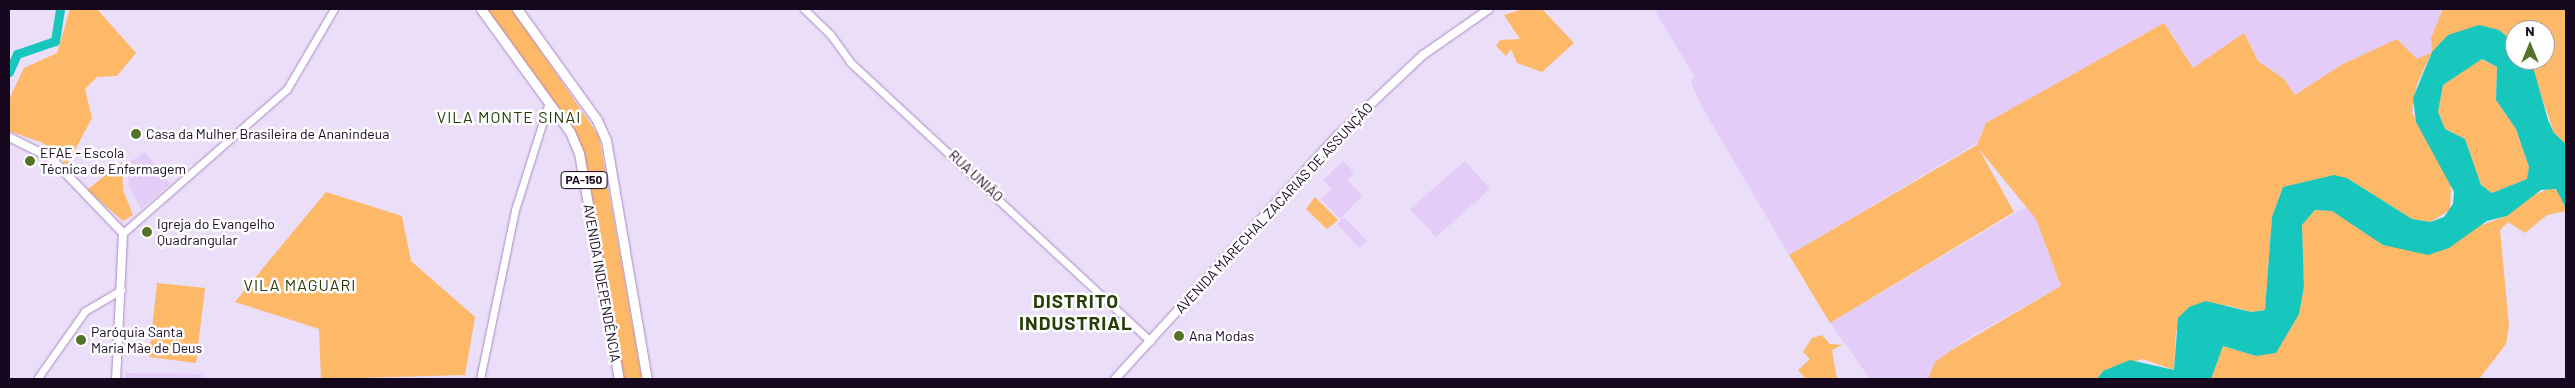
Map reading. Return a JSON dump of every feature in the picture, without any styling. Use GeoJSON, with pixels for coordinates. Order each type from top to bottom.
{"type":"FeatureCollection","features":[{"type":"Feature","properties":{"kind":"main road","name":"AVENIDA INDEPENDÊNCIA"},"geometry":{"type":"LineString","coordinates":[[481,9],[570,132],[582,161],[619,379]]}},
{"type":"Feature","properties":{"kind":"main road","name":"AVENIDA INDEPENDÊNCIA"},"geometry":{"type":"LineString","coordinates":[[517,9],[597,120],[606,140],[647,379]]}},
{"type":"Feature","properties":{"kind":"main road","name":"AVENIDA MARECHAL ZACARIAS DE ASSUNÇÃO"},"geometry":{"type":"LineString","coordinates":[[1115,379],[1338,135],[1423,55],[1489,9]]}},
{"type":"Feature","properties":{"kind":"main road"},"geometry":{"type":"LineString","coordinates":[[9,137],[51,158],[123,233],[116,379]]}},
{"type":"Feature","properties":{"kind":"street"},"geometry":{"type":"LineString","coordinates":[[123,233],[287,89],[334,9]]}},
{"type":"Feature","properties":{"kind":"street","name":"RUA UNIÃO"},"geometry":{"type":"LineString","coordinates":[[804,9],[830,34],[850,62],[1150,341]]}},
{"type":"Feature","properties":{"kind":"street"},"geometry":{"type":"LineString","coordinates":[[480,379],[515,210],[549,102]]}},
{"type":"Feature","properties":{"kind":"street"},"geometry":{"type":"LineString","coordinates":[[37,379],[85,311],[121,290]]}},
{"type":"Feature","properties":{"kind":"shaded area"},"geometry":{"type":"Polygon","coordinates":[[[70,9],[97,9],[136,53],[117,76],[97,77],[85,89],[92,118],[67,165],[43,143],[9,131],[9,99],[24,68],[57,53],[70,9]]]}},
{"type":"Feature","properties":{"kind":"shaded area"},"geometry":{"type":"Polygon","coordinates":[[[512,9],[599,136],[642,379],[621,379],[579,147],[485,10],[512,9]]]}},
{"type":"Feature","properties":{"kind":"shaded area"},"geometry":{"type":"Polygon","coordinates":[[[1523,9],[1542,9],[1574,43],[1542,72],[1517,63],[1511,49],[1506,56],[1496,46],[1500,40],[1520,39],[1504,15],[1523,9]]]}},
{"type":"Feature","properties":{"kind":"shaded area"},"geometry":{"type":"Polygon","coordinates":[[[1654,9],[2442,9],[2443,15],[2431,38],[2432,52],[2417,59],[2341,65],[2295,95],[2284,79],[2258,61],[2244,33],[2193,68],[2164,23],[1986,123],[1977,143],[1789,255],[1701,105],[1691,82],[1695,77],[1654,9]]]}},
{"type":"Feature","properties":{"kind":"shaded area"},"geometry":{"type":"Polygon","coordinates":[[[2443,9],[2566,9],[2566,144],[2554,133],[2532,70],[2555,70],[2555,20],[2505,20],[2505,35],[2499,30],[2432,52],[2431,38],[2443,9]]]}},
{"type":"Feature","properties":{"kind":"shaded area"},"geometry":{"type":"Polygon","coordinates":[[[2164,23],[2193,68],[2244,33],[2258,61],[2284,79],[2295,95],[2341,65],[2397,39],[2417,59],[2432,52],[2417,84],[2412,112],[2451,181],[2450,210],[2430,222],[2412,219],[2347,178],[2283,187],[2272,217],[2265,310],[2251,312],[2226,305],[2176,331],[2174,370],[2143,359],[2103,371],[2097,379],[1928,379],[1935,362],[1950,351],[2061,286],[2036,219],[1979,149],[2014,212],[1830,323],[1789,255],[1977,145],[1986,123],[2164,23]]]}},
{"type":"Feature","properties":{"kind":"shaded area"},"geometry":{"type":"Polygon","coordinates":[[[2479,25],[2499,30],[2505,35],[2505,70],[2534,70],[2548,120],[2554,133],[2566,144],[2566,208],[2556,189],[2541,190],[2507,216],[2487,221],[2449,248],[2428,255],[2383,245],[2332,211],[2315,210],[2302,225],[2304,287],[2299,314],[2276,353],[2256,356],[2223,346],[2211,379],[2097,379],[2103,371],[2130,360],[2174,370],[2178,318],[2189,307],[2206,301],[2251,312],[2265,310],[2272,217],[2283,187],[2334,175],[2347,178],[2412,219],[2430,222],[2444,217],[2453,204],[2454,192],[2416,122],[2413,98],[2432,52],[2448,35],[2479,25]],[[2482,59],[2443,85],[2438,112],[2445,129],[2465,139],[2481,185],[2492,193],[2527,179],[2529,167],[2516,129],[2496,100],[2497,67],[2482,59]]]}},
{"type":"Feature","properties":{"kind":"shaded area"},"geometry":{"type":"Polygon","coordinates":[[[2481,59],[2497,67],[2496,100],[2516,129],[2529,167],[2528,179],[2492,193],[2481,185],[2465,139],[2445,129],[2438,112],[2443,85],[2481,59]]]}},
{"type":"Feature","properties":{"kind":"shaded area"},"geometry":{"type":"Polygon","coordinates":[[[145,152],[170,184],[141,209],[129,186],[127,164],[145,152]]]}},
{"type":"Feature","properties":{"kind":"shaded area"},"geometry":{"type":"Polygon","coordinates":[[[1343,161],[1354,173],[1348,180],[1362,196],[1340,219],[1321,199],[1332,189],[1323,180],[1330,174],[1348,194],[1330,173],[1343,161]]]}},
{"type":"Feature","properties":{"kind":"shaded area"},"geometry":{"type":"Polygon","coordinates":[[[1465,161],[1490,189],[1436,237],[1410,209],[1465,161]]]}},
{"type":"Feature","properties":{"kind":"shaded area"},"geometry":{"type":"Polygon","coordinates":[[[122,162],[123,190],[133,215],[123,221],[87,190],[122,162]]]}},
{"type":"Feature","properties":{"kind":"shaded area"},"geometry":{"type":"Polygon","coordinates":[[[2551,188],[2560,192],[2566,211],[2547,215],[2525,233],[2508,222],[2500,230],[2509,326],[2506,344],[2479,379],[2211,379],[2223,346],[2256,356],[2299,314],[2304,287],[2302,225],[2315,210],[2332,211],[2362,229],[2479,226],[2507,216],[2527,198],[2551,188]]]}},
{"type":"Feature","properties":{"kind":"shaded area"},"geometry":{"type":"Polygon","coordinates":[[[326,192],[402,216],[411,261],[475,317],[465,375],[321,379],[319,329],[235,302],[326,192]]]}},
{"type":"Feature","properties":{"kind":"shaded area"},"geometry":{"type":"Polygon","coordinates":[[[1315,197],[1338,220],[1327,229],[1306,209],[1315,197]]]}},
{"type":"Feature","properties":{"kind":"shaded area"},"geometry":{"type":"Polygon","coordinates":[[[2026,207],[2036,219],[2061,286],[1970,337],[1935,362],[1928,379],[1870,379],[1830,323],[2026,207]]]}},
{"type":"Feature","properties":{"kind":"shaded area"},"geometry":{"type":"Polygon","coordinates":[[[1344,217],[1367,241],[1359,248],[1337,224],[1344,217]]]}},
{"type":"Feature","properties":{"kind":"shaded area"},"geometry":{"type":"Polygon","coordinates":[[[157,283],[205,288],[196,363],[149,357],[157,283]]]}},
{"type":"Feature","properties":{"kind":"shaded area"},"geometry":{"type":"Polygon","coordinates":[[[1822,335],[1830,344],[1842,345],[1832,350],[1837,379],[1806,379],[1798,370],[1810,359],[1803,352],[1812,338],[1822,335]]]}},
{"type":"Feature","properties":{"kind":"shaded area"},"geometry":{"type":"Polygon","coordinates":[[[126,373],[202,374],[201,379],[125,379],[126,373]]]}},
{"type":"Feature","properties":{"kind":"waterway"},"geometry":{"type":"LineString","coordinates":[[9,72],[17,54],[55,41],[60,9]]}},
{"type":"Feature","properties":{"kind":"place","name":"Casa da Mulher Brasileira de Ananindeua"},"geometry":{"type":"Point","coordinates":[136,134]}},
{"type":"Feature","properties":{"kind":"place","name":"EFAE - Escola Técnica de Enfermagem"},"geometry":{"type":"Point","coordinates":[30,161]}},
{"type":"Feature","properties":{"kind":"place","name":"Igreja do Evangelho Quadrangular"},"geometry":{"type":"Point","coordinates":[147,232]}},
{"type":"Feature","properties":{"kind":"place","name":"Ana Modas"},"geometry":{"type":"Point","coordinates":[1179,336]}},
{"type":"Feature","properties":{"kind":"place","name":"Paróquia Santa Maria Mãe de Deus"},"geometry":{"type":"Point","coordinates":[81,340]}},
{"type":"Feature","properties":{"kind":"district","name":"VILA MONTE SINAI"},"geometry":{"type":"Point","coordinates":[509,117]}},
{"type":"Feature","properties":{"kind":"district","name":"VILA MAGUARI"},"geometry":{"type":"Point","coordinates":[300,285]}},
{"type":"Feature","properties":{"kind":"district","name":"DISTRITO INDUSTRIAL"},"geometry":{"type":"Point","coordinates":[1076,312]}}]}
